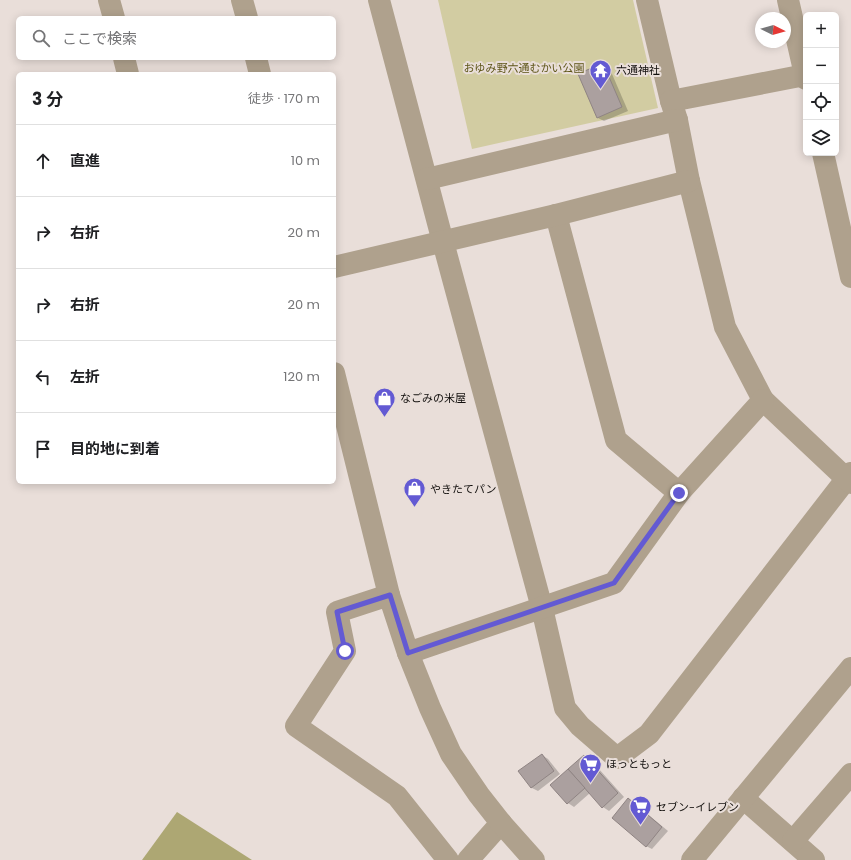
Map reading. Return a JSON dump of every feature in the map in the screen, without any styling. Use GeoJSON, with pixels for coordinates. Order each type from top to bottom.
{"type":"FeatureCollection","features":[{"type":"Feature","properties":{"kind":"street"},"geometry":{"type":"LineString","coordinates":[[109,0],[113,16]]}},
{"type":"Feature","properties":{"kind":"street"},"geometry":{"type":"LineString","coordinates":[[242,0],[246,16]]}},
{"type":"Feature","properties":{"kind":"street"},"geometry":{"type":"LineString","coordinates":[[379,0],[542,608],[565,708],[580,726],[616,758],[649,734],[849,478],[763,400],[725,327],[646,0]]}},
{"type":"Feature","properties":{"kind":"street"},"geometry":{"type":"LineString","coordinates":[[788,0],[803,64]]}},
{"type":"Feature","properties":{"kind":"street"},"geometry":{"type":"LineString","coordinates":[[124,60],[128,72]]}},
{"type":"Feature","properties":{"kind":"street"},"geometry":{"type":"LineString","coordinates":[[256,60],[260,72]]}},
{"type":"Feature","properties":{"kind":"street"},"geometry":{"type":"LineString","coordinates":[[427,179],[674,111],[803,78]]}},
{"type":"Feature","properties":{"kind":"street"},"geometry":{"type":"LineString","coordinates":[[824,156],[851,277]]}},
{"type":"Feature","properties":{"kind":"street"},"geometry":{"type":"LineString","coordinates":[[336,267],[556,215],[689,181]]}},
{"type":"Feature","properties":{"kind":"street"},"geometry":{"type":"LineString","coordinates":[[556,215],[616,440],[679,493]]}},
{"type":"Feature","properties":{"kind":"street"},"geometry":{"type":"LineString","coordinates":[[336,381],[390,595],[408,653],[430,708],[451,754],[479,795],[501,823],[534,860]]}},
{"type":"Feature","properties":{"kind":"street"},"geometry":{"type":"LineString","coordinates":[[408,653],[614,583],[679,493],[763,400]]}},
{"type":"Feature","properties":{"kind":"street"},"geometry":{"type":"LineString","coordinates":[[390,595],[337,612],[345,651],[296,726],[397,796],[448,860]]}},
{"type":"Feature","properties":{"kind":"street"},"geometry":{"type":"LineString","coordinates":[[692,860],[851,668]]}},
{"type":"Feature","properties":{"kind":"street"},"geometry":{"type":"LineString","coordinates":[[793,842],[851,774]]}},
{"type":"Feature","properties":{"kind":"street"},"geometry":{"type":"LineString","coordinates":[[743,798],[814,860]]}},
{"type":"Feature","properties":{"kind":"street"},"geometry":{"type":"LineString","coordinates":[[468,860],[501,823]]}},
{"type":"Feature","properties":{"kind":"green space","name":"おゆみ野六通むかい公園"},"geometry":{"type":"Polygon","coordinates":[[[438,0],[633,0],[658,108],[472,149],[438,0]]]}},
{"type":"Feature","properties":{"kind":"shaded area"},"geometry":{"type":"Polygon","coordinates":[[[177,812],[252,860],[142,860],[177,812]]]}},
{"type":"Feature","properties":{"kind":"building","name":"六通神社"},"geometry":{"type":"Polygon","coordinates":[[[603,63],[622,107],[597,118],[578,74],[603,63]]]}},
{"type":"Feature","properties":{"kind":"building"},"geometry":{"type":"Polygon","coordinates":[[[542,754],[554,771],[531,788],[518,771],[542,754]]]}},
{"type":"Feature","properties":{"kind":"building"},"geometry":{"type":"Polygon","coordinates":[[[584,755],[618,793],[602,808],[568,769],[584,755]]]}},
{"type":"Feature","properties":{"kind":"building"},"geometry":{"type":"Polygon","coordinates":[[[568,769],[585,788],[567,804],[550,785],[568,769]]]}},
{"type":"Feature","properties":{"kind":"building"},"geometry":{"type":"Polygon","coordinates":[[[628,798],[662,827],[646,847],[612,818],[628,798]]]}},
{"type":"Feature","properties":{"kind":"place","name":"六通神社"},"geometry":{"type":"Point","coordinates":[600,90]}},
{"type":"Feature","properties":{"kind":"place","name":"なごみの米屋"},"geometry":{"type":"Point","coordinates":[385,418]}},
{"type":"Feature","properties":{"kind":"place","name":"やきたてパン"},"geometry":{"type":"Point","coordinates":[415,508]}},
{"type":"Feature","properties":{"kind":"place","name":"ほっともっと"},"geometry":{"type":"Point","coordinates":[590,784]}},
{"type":"Feature","properties":{"kind":"place","name":"セブン-イレブン"},"geometry":{"type":"Point","coordinates":[640,826]}},
{"type":"Feature","properties":{"kind":"route"},"geometry":{"type":"LineString","coordinates":[[345,651],[337,612],[390,595],[408,653],[614,583],[679,493]]}}]}
